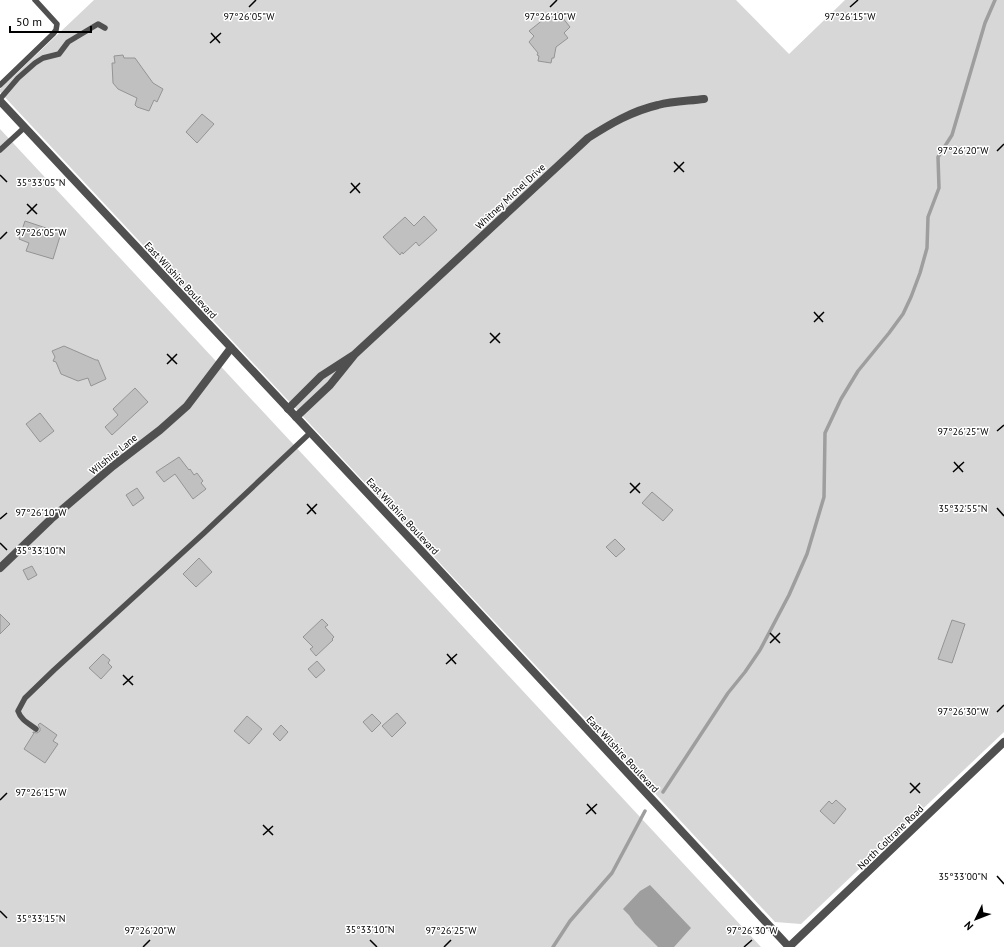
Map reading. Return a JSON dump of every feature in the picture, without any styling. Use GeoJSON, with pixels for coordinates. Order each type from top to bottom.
{"type":"FeatureCollection","features":[{"type":"Feature","properties":{"kind":"street","name":"Whitney Michel Drive"},"geometry":{"type":"LineString","coordinates":[[296,417],[330,385],[355,354],[588,138],[604,127],[626,116],[659,105],[704,99]]}},
{"type":"Feature","properties":{"kind":"street","name":"East Wilshire Boulevard"},"geometry":{"type":"LineString","coordinates":[[0,100],[789,947]]}},
{"type":"Feature","properties":{"kind":"street","name":"Wilshire Lane"},"geometry":{"type":"LineString","coordinates":[[0,568],[51,519],[114,466],[160,430],[187,406],[231,348]]}},
{"type":"Feature","properties":{"kind":"street","name":"Whitney Michel Drive"},"geometry":{"type":"LineString","coordinates":[[288,409],[321,376],[355,354]]}},
{"type":"Feature","properties":{"kind":"street","name":"North Coltrane Road"},"geometry":{"type":"LineString","coordinates":[[789,947],[1004,742]]}},
{"type":"Feature","properties":{"kind":"lane"},"geometry":{"type":"LineString","coordinates":[[0,85],[56,30],[57,24],[35,0]]}},
{"type":"Feature","properties":{"kind":"lane"},"geometry":{"type":"LineString","coordinates":[[0,100],[18,78],[35,63],[43,58],[58,54],[68,42],[98,24],[105,28]]}},
{"type":"Feature","properties":{"kind":"lane"},"geometry":{"type":"LineString","coordinates":[[0,150],[25,127]]}},
{"type":"Feature","properties":{"kind":"lane"},"geometry":{"type":"LineString","coordinates":[[36,729],[23,720],[19,715],[18,710],[25,698],[310,433]]}},
{"type":"Feature","properties":{"kind":"shaded area"},"geometry":{"type":"Polygon","coordinates":[[[94,0],[736,0],[789,54],[845,0],[1004,0],[1004,732],[801,924],[775,922],[0,92],[0,89],[94,0]]]}},
{"type":"Feature","properties":{"kind":"shaded area"},"geometry":{"type":"Polygon","coordinates":[[[0,129],[761,947],[0,947],[0,129]]]}},
{"type":"Feature","properties":{"kind":"shaded area"},"geometry":{"type":"Polygon","coordinates":[[[650,885],[691,928],[674,947],[658,947],[635,924],[623,909],[640,891],[650,885]]]}},
{"type":"Feature","properties":{"kind":"building"},"geometry":{"type":"Polygon","coordinates":[[[558,12],[570,27],[564,33],[568,38],[556,47],[554,58],[552,58],[551,63],[538,61],[538,53],[529,42],[534,36],[529,31],[549,15],[552,17],[558,12]]]}},
{"type":"Feature","properties":{"kind":"building"},"geometry":{"type":"Polygon","coordinates":[[[123,55],[124,58],[135,58],[153,83],[163,89],[157,102],[154,100],[149,111],[137,107],[135,105],[137,98],[118,89],[113,83],[112,63],[115,63],[114,56],[123,55]]]}},
{"type":"Feature","properties":{"kind":"building"},"geometry":{"type":"Polygon","coordinates":[[[202,114],[214,124],[197,143],[186,132],[202,114]]]}},
{"type":"Feature","properties":{"kind":"building"},"geometry":{"type":"Polygon","coordinates":[[[424,216],[437,230],[419,246],[416,242],[400,255],[383,237],[405,217],[414,226],[424,216]]]}},
{"type":"Feature","properties":{"kind":"building"},"geometry":{"type":"Polygon","coordinates":[[[25,221],[61,233],[53,259],[26,251],[29,243],[19,239],[25,221]]]}},
{"type":"Feature","properties":{"kind":"building"},"geometry":{"type":"Polygon","coordinates":[[[64,346],[98,360],[106,379],[91,386],[88,378],[78,381],[61,374],[56,362],[53,361],[55,357],[52,351],[64,346]]]}},
{"type":"Feature","properties":{"kind":"building"},"geometry":{"type":"Polygon","coordinates":[[[135,388],[148,402],[112,435],[105,427],[118,415],[113,409],[135,388]]]}},
{"type":"Feature","properties":{"kind":"building"},"geometry":{"type":"Polygon","coordinates":[[[40,413],[54,431],[40,442],[26,424],[40,413]]]}},
{"type":"Feature","properties":{"kind":"building"},"geometry":{"type":"Polygon","coordinates":[[[179,457],[194,475],[197,473],[203,481],[201,483],[206,489],[193,499],[175,474],[164,482],[156,472],[179,457]]]}},
{"type":"Feature","properties":{"kind":"building"},"geometry":{"type":"Polygon","coordinates":[[[137,488],[144,498],[133,506],[126,495],[137,488]]]}},
{"type":"Feature","properties":{"kind":"building"},"geometry":{"type":"Polygon","coordinates":[[[652,492],[673,510],[663,521],[642,503],[652,492]]]}},
{"type":"Feature","properties":{"kind":"building"},"geometry":{"type":"Polygon","coordinates":[[[615,539],[625,549],[616,557],[606,547],[615,539]]]}},
{"type":"Feature","properties":{"kind":"building"},"geometry":{"type":"Polygon","coordinates":[[[199,558],[212,572],[196,587],[183,574],[199,558]]]}},
{"type":"Feature","properties":{"kind":"building"},"geometry":{"type":"Polygon","coordinates":[[[32,566],[37,575],[28,580],[23,570],[32,566]]]}},
{"type":"Feature","properties":{"kind":"building"},"geometry":{"type":"Polygon","coordinates":[[[0,614],[10,624],[0,634],[0,614]]]}},
{"type":"Feature","properties":{"kind":"building"},"geometry":{"type":"Polygon","coordinates":[[[322,619],[328,625],[325,627],[334,637],[332,639],[333,640],[316,656],[310,649],[313,647],[303,637],[322,619]]]}},
{"type":"Feature","properties":{"kind":"building"},"geometry":{"type":"Polygon","coordinates":[[[952,620],[965,624],[952,663],[938,659],[952,620]]]}},
{"type":"Feature","properties":{"kind":"building"},"geometry":{"type":"Polygon","coordinates":[[[103,654],[110,660],[108,663],[112,667],[101,679],[89,668],[103,654]]]}},
{"type":"Feature","properties":{"kind":"building"},"geometry":{"type":"Polygon","coordinates":[[[317,661],[325,670],[316,678],[308,669],[317,661]]]}},
{"type":"Feature","properties":{"kind":"building"},"geometry":{"type":"Polygon","coordinates":[[[397,713],[406,723],[392,737],[382,726],[397,713]]]}},
{"type":"Feature","properties":{"kind":"building"},"geometry":{"type":"Polygon","coordinates":[[[372,714],[381,723],[372,732],[363,722],[372,714]]]}},
{"type":"Feature","properties":{"kind":"building"},"geometry":{"type":"Polygon","coordinates":[[[247,716],[262,729],[249,744],[234,731],[247,716]]]}},
{"type":"Feature","properties":{"kind":"building"},"geometry":{"type":"Polygon","coordinates":[[[40,723],[57,735],[53,741],[58,744],[45,763],[24,749],[34,733],[33,732],[37,733],[40,731],[38,725],[40,723]]]}},
{"type":"Feature","properties":{"kind":"building"},"geometry":{"type":"Polygon","coordinates":[[[281,725],[288,732],[280,741],[273,734],[281,725]]]}},
{"type":"Feature","properties":{"kind":"building"},"geometry":{"type":"Polygon","coordinates":[[[836,800],[846,809],[834,824],[820,811],[829,801],[832,804],[836,800]]]}},
{"type":"Feature","properties":{"kind":"waterway"},"geometry":{"type":"LineString","coordinates":[[663,792],[728,693],[760,650],[789,595],[807,554],[824,497],[825,433],[841,399],[858,371],[903,314],[911,297],[927,248],[928,217],[939,188],[938,157],[952,135],[985,23],[995,0]]}},
{"type":"Feature","properties":{"kind":"waterway"},"geometry":{"type":"LineString","coordinates":[[553,947],[570,921],[612,873],[645,811]]}}]}
